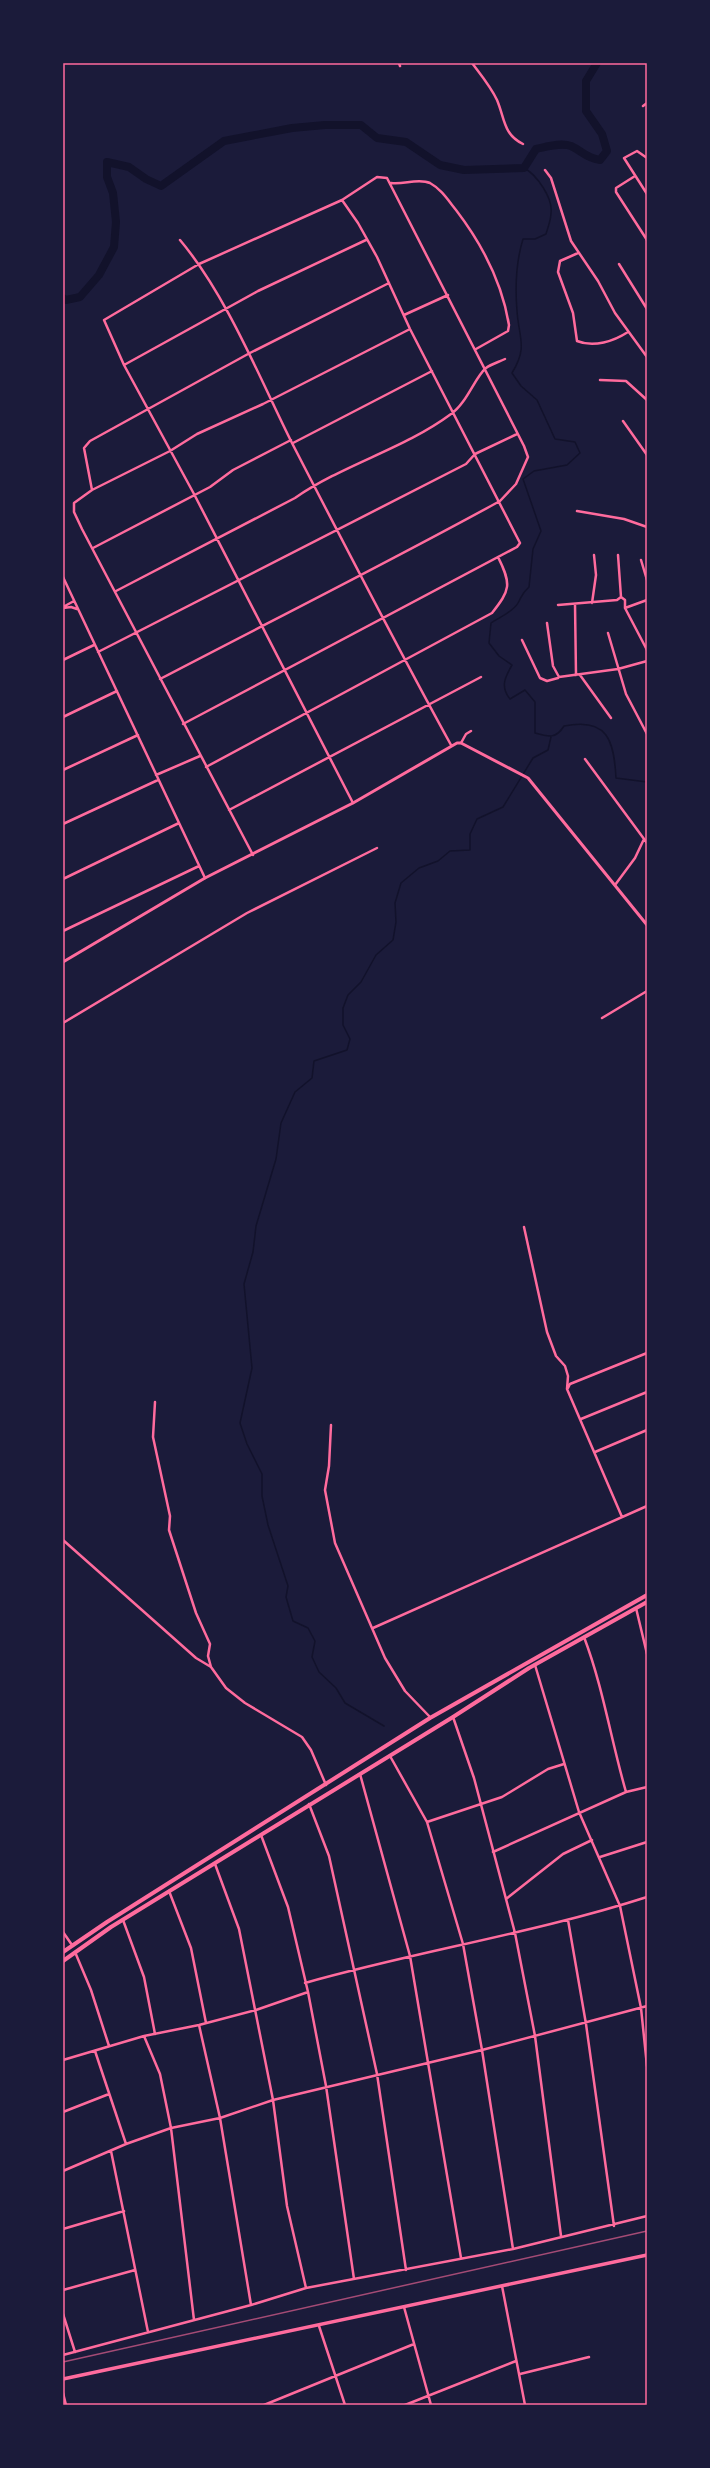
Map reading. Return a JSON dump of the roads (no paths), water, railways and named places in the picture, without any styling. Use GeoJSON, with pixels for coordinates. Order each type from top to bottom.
{"type":"FeatureCollection","features":[{"type":"Feature","properties":{"kind":"highway"},"geometry":{"type":"LineString","coordinates":[[63,1952],[430,1718],[647,1594]]}},
{"type":"Feature","properties":{"kind":"highway"},"geometry":{"type":"LineString","coordinates":[[63,1961],[169,1891],[535,1665],[647,1602]]}},
{"type":"Feature","properties":{"kind":"main road"},"geometry":{"type":"LineString","coordinates":[[63,2379],[318,2326],[647,2254]]}},
{"type":"Feature","properties":{"kind":"street"},"geometry":{"type":"LineString","coordinates":[[472,63],[485,80],[497,101],[507,132],[514,139],[524,144]]}},
{"type":"Feature","properties":{"kind":"street"},"geometry":{"type":"LineString","coordinates":[[643,106],[647,103]]}},
{"type":"Feature","properties":{"kind":"street"},"geometry":{"type":"LineString","coordinates":[[647,158],[637,151],[625,156],[624,161],[647,194]]}},
{"type":"Feature","properties":{"kind":"street"},"geometry":{"type":"LineString","coordinates":[[545,170],[551,178],[568,232],[578,253],[598,281],[628,332],[647,357]]}},
{"type":"Feature","properties":{"kind":"street"},"geometry":{"type":"LineString","coordinates":[[160,679],[260,626],[362,575],[500,501],[516,484],[528,457],[476,348],[416,231],[396,198],[391,183],[387,178],[377,176],[342,200],[199,264],[106,318],[105,322],[124,365],[194,494],[260,626],[285,670],[353,803]]}},
{"type":"Feature","properties":{"kind":"street"},"geometry":{"type":"LineString","coordinates":[[635,176],[616,188],[616,192],[647,240]]}},
{"type":"Feature","properties":{"kind":"street"},"geometry":{"type":"LineString","coordinates":[[391,183],[422,181],[430,183],[440,190],[474,233],[501,288],[509,325],[508,331],[502,336],[476,348]]}},
{"type":"Feature","properties":{"kind":"street"},"geometry":{"type":"LineString","coordinates":[[183,724],[518,547],[520,543],[500,501],[452,413],[432,370],[410,329],[377,257],[366,240],[358,223],[342,200]]}},
{"type":"Feature","properties":{"kind":"street"},"geometry":{"type":"LineString","coordinates":[[180,240],[199,264],[224,308],[338,531],[451,745]]}},
{"type":"Feature","properties":{"kind":"street"},"geometry":{"type":"LineString","coordinates":[[124,365],[224,308],[366,240]]}},
{"type":"Feature","properties":{"kind":"street"},"geometry":{"type":"LineString","coordinates":[[578,253],[560,261],[558,272],[572,313],[577,341],[598,343],[612,341],[628,332]]}},
{"type":"Feature","properties":{"kind":"street"},"geometry":{"type":"LineString","coordinates":[[619,264],[647,309]]}},
{"type":"Feature","properties":{"kind":"street"},"geometry":{"type":"LineString","coordinates":[[92,490],[84,448],[86,444],[148,408],[248,354],[389,283]]}},
{"type":"Feature","properties":{"kind":"street"},"geometry":{"type":"LineString","coordinates":[[404,315],[448,295]]}},
{"type":"Feature","properties":{"kind":"street"},"geometry":{"type":"LineString","coordinates":[[253,854],[183,724],[94,548],[74,512],[74,503],[92,490],[170,451],[197,434],[271,399],[410,329]]}},
{"type":"Feature","properties":{"kind":"street"},"geometry":{"type":"LineString","coordinates":[[116,591],[295,498],[314,484],[434,426],[452,413],[468,396],[485,368],[505,359]]}},
{"type":"Feature","properties":{"kind":"street"},"geometry":{"type":"LineString","coordinates":[[94,548],[292,442],[432,370]]}},
{"type":"Feature","properties":{"kind":"street"},"geometry":{"type":"LineString","coordinates":[[600,380],[626,382],[647,400]]}},
{"type":"Feature","properties":{"kind":"street"},"geometry":{"type":"LineString","coordinates":[[623,421],[647,455]]}},
{"type":"Feature","properties":{"kind":"street"},"geometry":{"type":"LineString","coordinates":[[98,652],[237,580],[338,531],[466,464],[475,454],[517,434]]}},
{"type":"Feature","properties":{"kind":"street"},"geometry":{"type":"LineString","coordinates":[[577,511],[624,519],[647,527]]}},
{"type":"Feature","properties":{"kind":"street"},"geometry":{"type":"LineString","coordinates":[[592,603],[596,575],[594,555]]}},
{"type":"Feature","properties":{"kind":"street"},"geometry":{"type":"LineString","coordinates":[[618,555],[621,597],[625,600],[625,608],[647,650]]}},
{"type":"Feature","properties":{"kind":"street"},"geometry":{"type":"LineString","coordinates":[[206,766],[307,714],[492,613],[507,592],[507,580],[498,557]]}},
{"type":"Feature","properties":{"kind":"street"},"geometry":{"type":"LineString","coordinates":[[641,560],[647,580]]}},
{"type":"Feature","properties":{"kind":"street"},"geometry":{"type":"LineString","coordinates":[[63,577],[77,610],[205,878]]}},
{"type":"Feature","properties":{"kind":"street"},"geometry":{"type":"LineString","coordinates":[[558,605],[618,600],[621,597]]}},
{"type":"Feature","properties":{"kind":"street"},"geometry":{"type":"LineString","coordinates":[[625,608],[647,600]]}},
{"type":"Feature","properties":{"kind":"street"},"geometry":{"type":"LineString","coordinates":[[63,607],[74,601]]}},
{"type":"Feature","properties":{"kind":"street"},"geometry":{"type":"LineString","coordinates":[[575,604],[576,675]]}},
{"type":"Feature","properties":{"kind":"street"},"geometry":{"type":"LineString","coordinates":[[63,607],[71,607],[77,610]]}},
{"type":"Feature","properties":{"kind":"street"},"geometry":{"type":"LineString","coordinates":[[547,623],[553,666],[559,678]]}},
{"type":"Feature","properties":{"kind":"street"},"geometry":{"type":"LineString","coordinates":[[608,633],[626,694],[647,734]]}},
{"type":"Feature","properties":{"kind":"street"},"geometry":{"type":"LineString","coordinates":[[522,640],[540,678],[547,681],[618,669],[647,660]]}},
{"type":"Feature","properties":{"kind":"street"},"geometry":{"type":"LineString","coordinates":[[63,660],[94,646]]}},
{"type":"Feature","properties":{"kind":"street"},"geometry":{"type":"LineString","coordinates":[[580,675],[611,718]]}},
{"type":"Feature","properties":{"kind":"street"},"geometry":{"type":"LineString","coordinates":[[229,810],[481,677]]}},
{"type":"Feature","properties":{"kind":"street"},"geometry":{"type":"LineString","coordinates":[[63,717],[117,691]]}},
{"type":"Feature","properties":{"kind":"street"},"geometry":{"type":"LineString","coordinates":[[461,743],[466,734],[471,730]]}},
{"type":"Feature","properties":{"kind":"street"},"geometry":{"type":"LineString","coordinates":[[63,770],[138,736]]}},
{"type":"Feature","properties":{"kind":"street"},"geometry":{"type":"LineString","coordinates":[[63,962],[205,878],[353,803],[451,745],[461,743],[528,778],[647,925]]}},
{"type":"Feature","properties":{"kind":"street"},"geometry":{"type":"LineString","coordinates":[[156,775],[200,756]]}},
{"type":"Feature","properties":{"kind":"street"},"geometry":{"type":"LineString","coordinates":[[585,759],[647,843]]}},
{"type":"Feature","properties":{"kind":"street"},"geometry":{"type":"LineString","coordinates":[[63,824],[158,780]]}},
{"type":"Feature","properties":{"kind":"street"},"geometry":{"type":"LineString","coordinates":[[63,879],[179,823]]}},
{"type":"Feature","properties":{"kind":"street"},"geometry":{"type":"LineString","coordinates":[[614,886],[635,858],[644,839]]}},
{"type":"Feature","properties":{"kind":"street"},"geometry":{"type":"LineString","coordinates":[[63,1023],[247,913],[377,848]]}},
{"type":"Feature","properties":{"kind":"street"},"geometry":{"type":"LineString","coordinates":[[63,931],[199,866]]}},
{"type":"Feature","properties":{"kind":"street"},"geometry":{"type":"LineString","coordinates":[[602,1018],[647,991]]}},
{"type":"Feature","properties":{"kind":"street"},"geometry":{"type":"LineString","coordinates":[[524,1227],[547,1332],[556,1356],[565,1366],[568,1376],[567,1388],[622,1517]]}},
{"type":"Feature","properties":{"kind":"street"},"geometry":{"type":"LineString","coordinates":[[567,1388],[570,1384],[647,1353]]}},
{"type":"Feature","properties":{"kind":"street"},"geometry":{"type":"LineString","coordinates":[[581,1419],[647,1392]]}},
{"type":"Feature","properties":{"kind":"street"},"geometry":{"type":"LineString","coordinates":[[155,1402],[153,1437],[170,1516],[169,1530],[196,1613],[210,1644],[208,1656],[211,1667],[226,1688],[245,1704],[302,1737],[311,1750],[326,1785]]}},
{"type":"Feature","properties":{"kind":"street"},"geometry":{"type":"LineString","coordinates":[[331,1425],[329,1466],[325,1490],[330,1525],[335,1543],[385,1658],[405,1690],[430,1718]]}},
{"type":"Feature","properties":{"kind":"street"},"geometry":{"type":"LineString","coordinates":[[594,1452],[647,1430]]}},
{"type":"Feature","properties":{"kind":"street"},"geometry":{"type":"LineString","coordinates":[[373,1628],[647,1506]]}},
{"type":"Feature","properties":{"kind":"street"},"geometry":{"type":"LineString","coordinates":[[63,1540],[196,1658],[211,1667]]}},
{"type":"Feature","properties":{"kind":"street"},"geometry":{"type":"LineString","coordinates":[[636,1608],[647,1654]]}},
{"type":"Feature","properties":{"kind":"street"},"geometry":{"type":"LineString","coordinates":[[584,1637],[597,1671],[615,1756],[626,1792]]}},
{"type":"Feature","properties":{"kind":"street"},"geometry":{"type":"LineString","coordinates":[[535,1665],[579,1812],[600,1857],[620,1906],[641,2008],[647,2066]]}},
{"type":"Feature","properties":{"kind":"street"},"geometry":{"type":"LineString","coordinates":[[453,1717],[481,1804],[516,1933],[535,2036],[561,2236]]}},
{"type":"Feature","properties":{"kind":"street"},"geometry":{"type":"LineString","coordinates":[[390,1755],[427,1822],[463,1944],[482,2050],[513,2248]]}},
{"type":"Feature","properties":{"kind":"street"},"geometry":{"type":"LineString","coordinates":[[427,1822],[502,1797],[548,1769],[564,1764]]}},
{"type":"Feature","properties":{"kind":"street"},"geometry":{"type":"LineString","coordinates":[[360,1773],[410,1956],[461,2258]]}},
{"type":"Feature","properties":{"kind":"street"},"geometry":{"type":"LineString","coordinates":[[494,1852],[579,1812],[626,1792],[647,1787]]}},
{"type":"Feature","properties":{"kind":"street"},"geometry":{"type":"LineString","coordinates":[[309,1804],[329,1856],[377,2074],[406,2270]]}},
{"type":"Feature","properties":{"kind":"street"},"geometry":{"type":"LineString","coordinates":[[261,1835],[288,1907],[308,1992],[326,2086],[354,2279]]}},
{"type":"Feature","properties":{"kind":"street"},"geometry":{"type":"LineString","coordinates":[[506,1899],[563,1854],[592,1840]]}},
{"type":"Feature","properties":{"kind":"street"},"geometry":{"type":"LineString","coordinates":[[600,1857],[647,1842]]}},
{"type":"Feature","properties":{"kind":"street"},"geometry":{"type":"LineString","coordinates":[[215,1864],[239,1929],[273,2100],[287,2206],[306,2288]]}},
{"type":"Feature","properties":{"kind":"street"},"geometry":{"type":"LineString","coordinates":[[169,1891],[191,1948],[206,2023]]}},
{"type":"Feature","properties":{"kind":"street"},"geometry":{"type":"LineString","coordinates":[[305,1984],[355,1969],[568,1920],[647,1897]]}},
{"type":"Feature","properties":{"kind":"street"},"geometry":{"type":"LineString","coordinates":[[123,1920],[144,1977],[155,2034]]}},
{"type":"Feature","properties":{"kind":"street"},"geometry":{"type":"LineString","coordinates":[[568,1920],[586,2024],[614,2226]]}},
{"type":"Feature","properties":{"kind":"street"},"geometry":{"type":"LineString","coordinates":[[63,1932],[72,1945]]}},
{"type":"Feature","properties":{"kind":"street"},"geometry":{"type":"LineString","coordinates":[[75,1952],[91,1990],[109,2046]]}},
{"type":"Feature","properties":{"kind":"street"},"geometry":{"type":"LineString","coordinates":[[63,2060],[144,2036],[199,2025],[256,2010],[308,1992]]}},
{"type":"Feature","properties":{"kind":"street"},"geometry":{"type":"LineString","coordinates":[[63,2171],[126,2144],[171,2128],[220,2118],[273,2100],[326,2086],[482,2050],[586,2024],[647,2006]]}},
{"type":"Feature","properties":{"kind":"street"},"geometry":{"type":"LineString","coordinates":[[199,2025],[220,2118],[251,2306]]}},
{"type":"Feature","properties":{"kind":"street"},"geometry":{"type":"LineString","coordinates":[[144,2036],[160,2074],[171,2128],[194,2320]]}},
{"type":"Feature","properties":{"kind":"street"},"geometry":{"type":"LineString","coordinates":[[96,2051],[126,2144]]}},
{"type":"Feature","properties":{"kind":"street"},"geometry":{"type":"LineString","coordinates":[[63,2112],[109,2094]]}},
{"type":"Feature","properties":{"kind":"street"},"geometry":{"type":"LineString","coordinates":[[111,2151],[148,2332]]}},
{"type":"Feature","properties":{"kind":"street"},"geometry":{"type":"LineString","coordinates":[[63,2229],[124,2211]]}},
{"type":"Feature","properties":{"kind":"street"},"geometry":{"type":"LineString","coordinates":[[63,2355],[251,2306],[306,2288],[406,2270],[513,2248],[561,2236],[614,2226],[647,2216]]}},
{"type":"Feature","properties":{"kind":"street"},"geometry":{"type":"LineString","coordinates":[[63,2290],[135,2270]]}},
{"type":"Feature","properties":{"kind":"street"},"geometry":{"type":"LineString","coordinates":[[501,2286],[520,2374],[525,2405]]}},
{"type":"Feature","properties":{"kind":"street"},"geometry":{"type":"LineString","coordinates":[[404,2307],[431,2405]]}},
{"type":"Feature","properties":{"kind":"street"},"geometry":{"type":"LineString","coordinates":[[63,2314],[75,2352]]}},
{"type":"Feature","properties":{"kind":"street"},"geometry":{"type":"LineString","coordinates":[[318,2326],[346,2405]]}},
{"type":"Feature","properties":{"kind":"street"},"geometry":{"type":"LineString","coordinates":[[264,2405],[414,2344]]}},
{"type":"Feature","properties":{"kind":"street"},"geometry":{"type":"LineString","coordinates":[[520,2374],[588,2357]]}},
{"type":"Feature","properties":{"kind":"street"},"geometry":{"type":"LineString","coordinates":[[405,2405],[516,2361]]}},
{"type":"Feature","properties":{"kind":"street"},"geometry":{"type":"LineString","coordinates":[[63,2393],[66,2405]]}},
{"type":"Feature","properties":{"kind":"waterway"},"geometry":{"type":"LineString","coordinates":[[63,298],[66,300],[80,297],[99,275],[114,247],[116,222],[113,193],[107,177],[107,162],[129,167],[146,179],[161,186],[224,141],[292,128],[325,125],[361,125],[377,138],[406,142],[440,165],[464,170],[524,168],[536,149],[558,145],[571,146],[587,156],[600,160],[607,151],[602,134],[586,111],[586,81],[597,63]]}},
{"type":"Feature","properties":{"kind":"waterway"},"geometry":{"type":"LineString","coordinates":[[524,168],[539,181],[547,194],[551,207],[551,216],[546,234],[535,239],[523,239],[517,266],[516,293],[521,349],[520,356],[512,373],[521,386],[537,400],[555,439],[575,442],[580,453],[567,465],[534,471],[523,479],[541,531],[533,549],[529,587],[523,593],[513,609],[491,623],[489,643],[499,656],[512,665],[507,674],[504,686],[510,699],[525,690],[535,702],[535,733],[552,736],[558,733],[564,726],[579,724],[590,725],[599,729],[606,735],[610,743],[613,753],[616,778],[647,782]]}},
{"type":"Feature","properties":{"kind":"waterway"},"geometry":{"type":"LineString","coordinates":[[384,1726],[345,1703],[336,1688],[319,1672],[312,1657],[315,1641],[308,1628],[293,1621],[286,1597],[288,1586],[268,1525],[262,1496],[262,1474],[247,1444],[240,1423],[252,1368],[244,1284],[253,1252],[256,1226],[276,1159],[281,1123],[295,1092],[312,1078],[314,1061],[347,1050],[350,1039],[343,1025],[343,1008],[348,995],[361,982],[376,955],[393,940],[396,922],[395,903],[401,883],[419,868],[438,861],[450,851],[470,850],[470,834],[477,819],[503,807],[533,758],[548,750],[551,737]]}},
{"type":"Feature","properties":{"kind":"railway"},"geometry":{"type":"LineString","coordinates":[[63,2362],[647,2231]]}}]}
